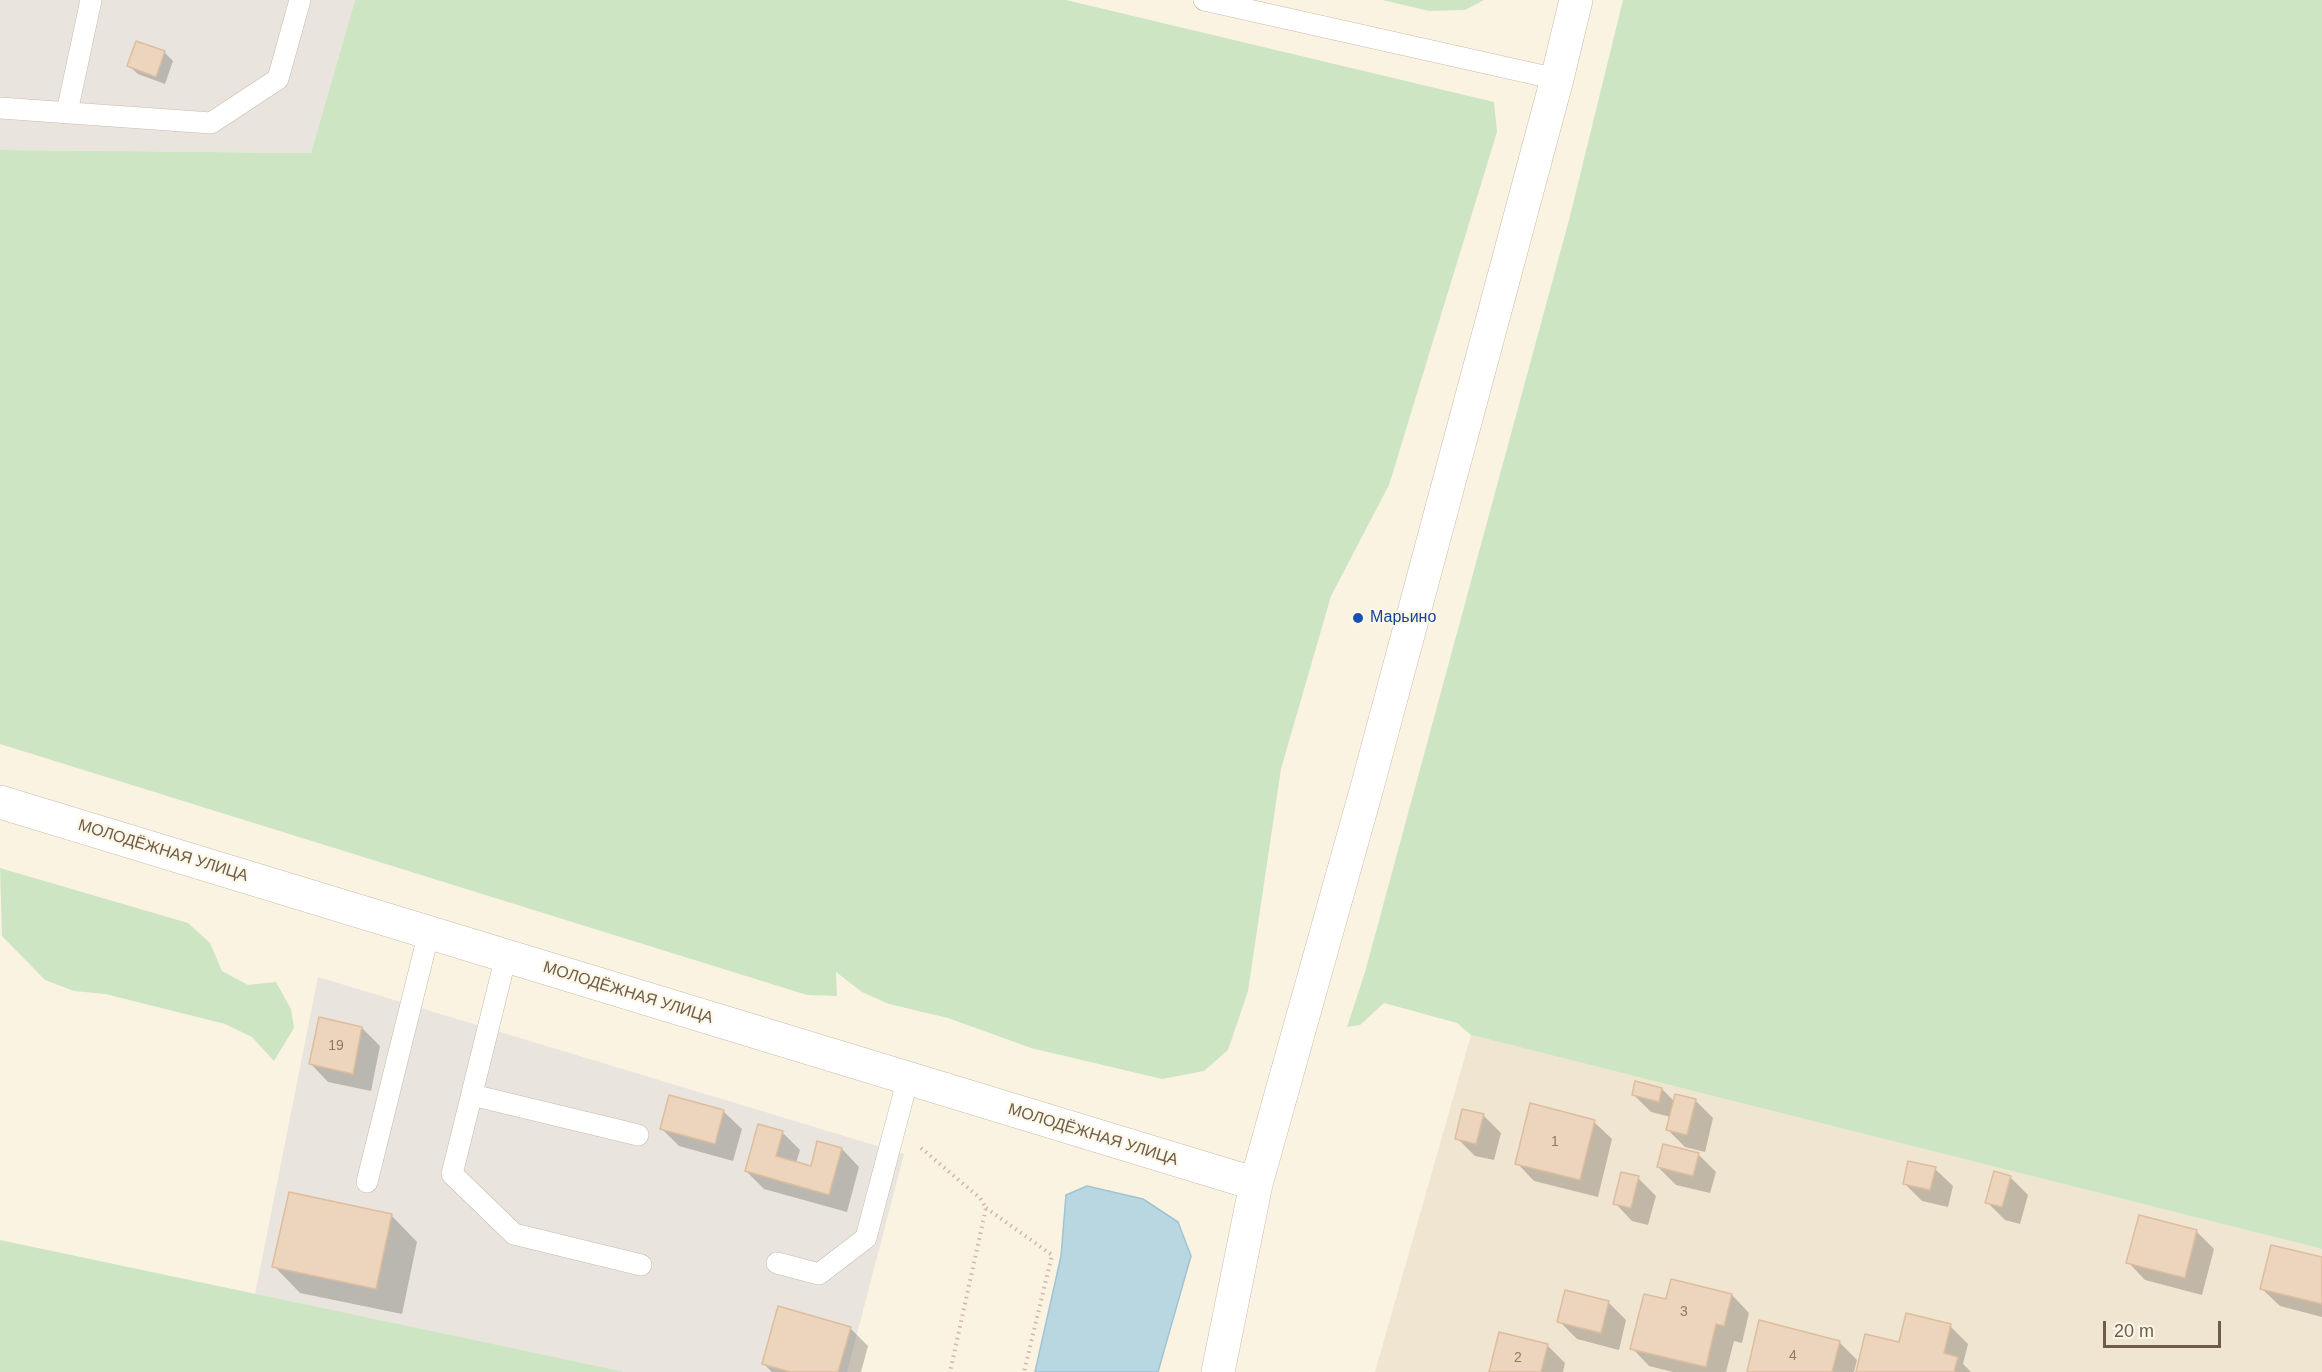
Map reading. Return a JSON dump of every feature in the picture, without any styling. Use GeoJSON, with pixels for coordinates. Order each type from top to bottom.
{"type":"FeatureCollection","features":[{"type":"Feature","properties":{"kind":"street"},"geometry":{"type":"LineString","coordinates":[[1218,1372],[1256,1184],[1368,784],[1557,79],[1576,0]]}},
{"type":"Feature","properties":{"kind":"street","name":"МОЛОДЁЖНАЯ УЛИЦА"},"geometry":{"type":"LineString","coordinates":[[0,802],[1256,1184]]}},
{"type":"Feature","properties":{"kind":"lane"},"geometry":{"type":"LineString","coordinates":[[67,112],[91,0]]}},
{"type":"Feature","properties":{"kind":"lane"},"geometry":{"type":"LineString","coordinates":[[0,108],[211,123],[278,79],[300,0]]}},
{"type":"Feature","properties":{"kind":"lane"},"geometry":{"type":"LineString","coordinates":[[1204,0],[1557,79]]}},
{"type":"Feature","properties":{"kind":"lane"},"geometry":{"type":"LineString","coordinates":[[367,1182],[429,932]]}},
{"type":"Feature","properties":{"kind":"lane"},"geometry":{"type":"LineString","coordinates":[[506,956],[452,1174],[514,1234],[640,1265]]}},
{"type":"Feature","properties":{"kind":"lane"},"geometry":{"type":"LineString","coordinates":[[777,1263],[819,1274],[866,1238],[908,1078]]}},
{"type":"Feature","properties":{"kind":"lane"},"geometry":{"type":"LineString","coordinates":[[472,1095],[638,1135]]}},
{"type":"Feature","properties":{"kind":"path"},"geometry":{"type":"LineString","coordinates":[[895,1126],[980,1198],[986,1208],[1052,1255],[1024,1372]]}},
{"type":"Feature","properties":{"kind":"path"},"geometry":{"type":"LineString","coordinates":[[950,1372],[986,1208]]}},
{"type":"Feature","properties":{"kind":"shaded area"},"geometry":{"type":"Polygon","coordinates":[[[0,0],[355,0],[311,153],[0,150],[0,0]]]}},
{"type":"Feature","properties":{"kind":"shaded area"},"geometry":{"type":"Polygon","coordinates":[[[318,977],[904,1154],[847,1372],[625,1372],[255,1294],[318,977]]]}},
{"type":"Feature","properties":{"kind":"shaded area"},"geometry":{"type":"Polygon","coordinates":[[[1471,1035],[2322,1249],[2322,1372],[1375,1372],[1471,1035]]]}},
{"type":"Feature","properties":{"kind":"green space"},"geometry":{"type":"Polygon","coordinates":[[[355,0],[1066,0],[1494,102],[1497,132],[1389,485],[1331,596],[1281,769],[1248,991],[1228,1050],[1204,1071],[1162,1079],[1031,1048],[948,1018],[889,1004],[862,992],[836,972],[837,996],[807,995],[0,744],[0,150],[311,153],[355,0]]]}},
{"type":"Feature","properties":{"kind":"green space"},"geometry":{"type":"Polygon","coordinates":[[[1383,0],[1484,0],[1465,10],[1429,11],[1383,0]]]}},
{"type":"Feature","properties":{"kind":"green space"},"geometry":{"type":"Polygon","coordinates":[[[1623,0],[2322,0],[2322,1249],[1471,1035],[1457,1023],[1384,1003],[1360,1025],[1347,1027],[1365,972],[1569,220],[1623,0]]]}},
{"type":"Feature","properties":{"kind":"green space"},"geometry":{"type":"Polygon","coordinates":[[[0,868],[188,923],[210,943],[222,971],[248,985],[276,982],[291,1009],[294,1028],[274,1061],[252,1037],[225,1024],[105,994],[74,991],[45,980],[2,936],[0,868]]]}},
{"type":"Feature","properties":{"kind":"green space"},"geometry":{"type":"Polygon","coordinates":[[[0,1240],[460,1337],[625,1372],[0,1372],[0,1240]]]}},
{"type":"Feature","properties":{"kind":"water"},"geometry":{"type":"Polygon","coordinates":[[[1087,1186],[1143,1199],[1178,1222],[1191,1256],[1158,1372],[1035,1372],[1061,1256],[1066,1195],[1087,1186]]]}},
{"type":"Feature","properties":{"kind":"building"},"geometry":{"type":"Polygon","coordinates":[[[136,41],[165,51],[156,77],[127,66],[136,41]]]}},
{"type":"Feature","properties":{"kind":"building"},"geometry":{"type":"Polygon","coordinates":[[[319,1017],[362,1027],[353,1074],[309,1064],[319,1017]]]}},
{"type":"Feature","properties":{"kind":"building"},"geometry":{"type":"Polygon","coordinates":[[[1635,1081],[1662,1088],[1659,1102],[1632,1095],[1635,1081]]]}},
{"type":"Feature","properties":{"kind":"building"},"geometry":{"type":"Polygon","coordinates":[[[1675,1094],[1696,1099],[1687,1135],[1666,1130],[1675,1094]]]}},
{"type":"Feature","properties":{"kind":"building"},"geometry":{"type":"Polygon","coordinates":[[[669,1095],[724,1110],[715,1144],[660,1129],[669,1095]]]}},
{"type":"Feature","properties":{"kind":"building"},"geometry":{"type":"Polygon","coordinates":[[[1530,1103],[1595,1120],[1580,1180],[1515,1164],[1530,1103]]]}},
{"type":"Feature","properties":{"kind":"building"},"geometry":{"type":"Polygon","coordinates":[[[1462,1109],[1484,1114],[1476,1144],[1455,1139],[1462,1109]]]}},
{"type":"Feature","properties":{"kind":"building"},"geometry":{"type":"Polygon","coordinates":[[[758,1124],[783,1131],[776,1156],[811,1166],[817,1141],[842,1148],[829,1195],[745,1171],[758,1124]]]}},
{"type":"Feature","properties":{"kind":"building"},"geometry":{"type":"Polygon","coordinates":[[[1663,1144],[1699,1153],[1693,1176],[1657,1167],[1663,1144]]]}},
{"type":"Feature","properties":{"kind":"building"},"geometry":{"type":"Polygon","coordinates":[[[1908,1161],[1936,1167],[1930,1190],[1903,1184],[1908,1161]]]}},
{"type":"Feature","properties":{"kind":"building"},"geometry":{"type":"Polygon","coordinates":[[[1994,1171],[2011,1176],[2002,1207],[1985,1203],[1994,1171]]]}},
{"type":"Feature","properties":{"kind":"building"},"geometry":{"type":"Polygon","coordinates":[[[1621,1172],[1639,1176],[1631,1208],[1613,1204],[1621,1172]]]}},
{"type":"Feature","properties":{"kind":"building"},"geometry":{"type":"Polygon","coordinates":[[[289,1192],[392,1214],[376,1289],[272,1267],[289,1192]]]}},
{"type":"Feature","properties":{"kind":"building"},"geometry":{"type":"Polygon","coordinates":[[[2139,1215],[2197,1230],[2185,1278],[2126,1263],[2139,1215]]]}},
{"type":"Feature","properties":{"kind":"building"},"geometry":{"type":"Polygon","coordinates":[[[2271,1245],[2322,1257],[2322,1304],[2260,1289],[2271,1245]]]}},
{"type":"Feature","properties":{"kind":"building"},"geometry":{"type":"Polygon","coordinates":[[[1671,1279],[1732,1294],[1724,1326],[1716,1324],[1706,1367],[1630,1349],[1644,1294],[1666,1299],[1671,1279]]]}},
{"type":"Feature","properties":{"kind":"building"},"geometry":{"type":"Polygon","coordinates":[[[1565,1290],[1609,1301],[1601,1333],[1557,1322],[1565,1290]]]}},
{"type":"Feature","properties":{"kind":"building"},"geometry":{"type":"Polygon","coordinates":[[[778,1306],[851,1327],[838,1372],[790,1372],[762,1364],[778,1306]]]}},
{"type":"Feature","properties":{"kind":"building"},"geometry":{"type":"Polygon","coordinates":[[[1906,1313],[1951,1324],[1944,1353],[1958,1357],[1954,1372],[1856,1372],[1865,1334],[1899,1342],[1906,1313]]]}},
{"type":"Feature","properties":{"kind":"building"},"geometry":{"type":"Polygon","coordinates":[[[1759,1320],[1840,1341],[1832,1372],[1747,1372],[1759,1320]]]}},
{"type":"Feature","properties":{"kind":"building"},"geometry":{"type":"Polygon","coordinates":[[[1499,1332],[1548,1344],[1541,1372],[1489,1372],[1499,1332]]]}},
{"type":"Feature","properties":{"kind":"place","name":"Марьино"},"geometry":{"type":"Point","coordinates":[1358,618]}}]}
